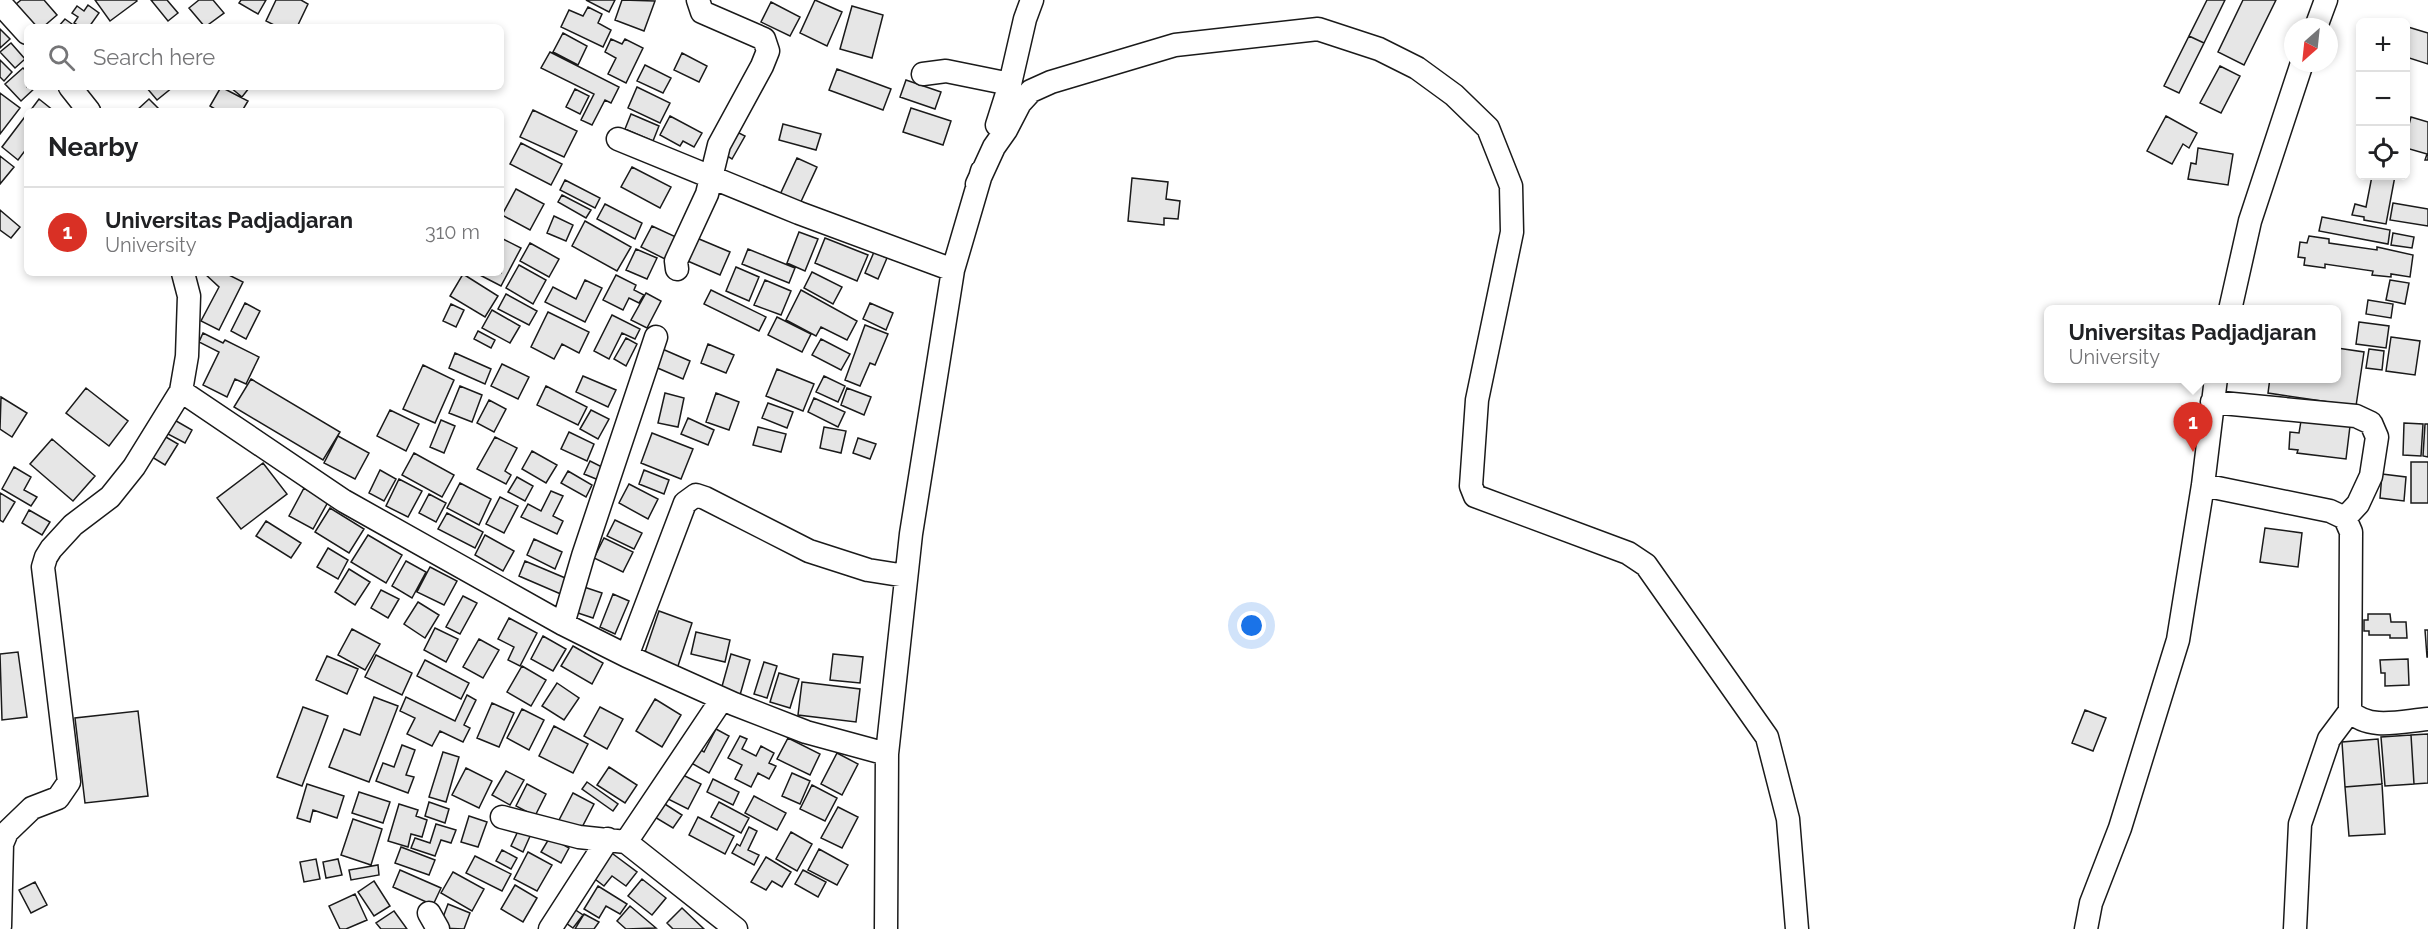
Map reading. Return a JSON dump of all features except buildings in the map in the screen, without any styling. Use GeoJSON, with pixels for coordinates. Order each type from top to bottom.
{"type":"FeatureCollection","features":[{"type":"Feature","properties":{"kind":"street"},"geometry":{"type":"LineString","coordinates":[[677,269],[676,261],[706,194],[719,145],[768,51],[764,39],[702,12],[698,0]]}},
{"type":"Feature","properties":{"kind":"street"},"geometry":{"type":"LineString","coordinates":[[886,929],[887,754],[906,576],[952,270],[1010,84],[1025,19],[1032,0]]}},
{"type":"Feature","properties":{"kind":"street"},"geometry":{"type":"LineString","coordinates":[[2319,18],[2326,0]]}},
{"type":"Feature","properties":{"kind":"street"},"geometry":{"type":"LineString","coordinates":[[0,3],[24,30]]}},
{"type":"Feature","properties":{"kind":"street"},"geometry":{"type":"LineString","coordinates":[[977,184],[994,147],[1020,103],[1031,92],[1051,82],[1175,45],[1318,29],[1379,49],[1417,69],[1454,95],[1488,128],[1511,186],[1512,232],[1478,399],[1471,486],[1475,496],[1628,553],[1646,565],[1767,737],[1788,819],[1797,929]]}},
{"type":"Feature","properties":{"kind":"street"},"geometry":{"type":"LineString","coordinates":[[923,74],[946,71],[1010,84]]}},
{"type":"Feature","properties":{"kind":"street"},"geometry":{"type":"LineString","coordinates":[[2231,305],[2250,222],[2299,72]]}},
{"type":"Feature","properties":{"kind":"street"},"geometry":{"type":"LineString","coordinates":[[72,90],[87,108]]}},
{"type":"Feature","properties":{"kind":"street"},"geometry":{"type":"LineString","coordinates":[[618,139],[799,213],[952,270]]}},
{"type":"Feature","properties":{"kind":"street"},"geometry":{"type":"LineString","coordinates":[[0,926],[2,844],[7,832],[32,808],[58,798],[69,782],[43,567],[46,557],[73,525],[110,497],[134,467],[181,391],[187,356],[189,308],[189,296],[184,276]]}},
{"type":"Feature","properties":{"kind":"street"},"geometry":{"type":"LineString","coordinates":[[563,624],[583,556],[656,337]]}},
{"type":"Feature","properties":{"kind":"street"},"geometry":{"type":"LineString","coordinates":[[2086,929],[2091,903],[2120,828],[2178,640],[2203,485],[2215,383]]}},
{"type":"Feature","properties":{"kind":"street"},"geometry":{"type":"LineString","coordinates":[[181,391],[344,501],[563,624],[722,699],[806,732],[887,754]]}},
{"type":"Feature","properties":{"kind":"street"},"geometry":{"type":"LineString","coordinates":[[2212,402],[2356,416],[2371,423],[2377,437],[2370,476],[2358,504],[2345,518]]}},
{"type":"Feature","properties":{"kind":"street"},"geometry":{"type":"LineString","coordinates":[[2203,485],[2330,511],[2345,518],[2351,532],[2350,711],[2329,739],[2300,824],[2295,929]]}},
{"type":"Feature","properties":{"kind":"street"},"geometry":{"type":"LineString","coordinates":[[627,656],[685,503],[696,495],[809,551],[868,570],[906,576]]}},
{"type":"Feature","properties":{"kind":"street"},"geometry":{"type":"LineString","coordinates":[[550,929],[722,699]]}},
{"type":"Feature","properties":{"kind":"street"},"geometry":{"type":"LineString","coordinates":[[2350,711],[2358,719],[2370,724],[2428,719]]}},
{"type":"Feature","properties":{"kind":"street"},"geometry":{"type":"LineString","coordinates":[[502,817],[579,837],[617,841],[735,929]]}},
{"type":"Feature","properties":{"kind":"place","name":"Universitas Padjadjaran"},"geometry":{"type":"Point","coordinates":[2193,452]}}]}
